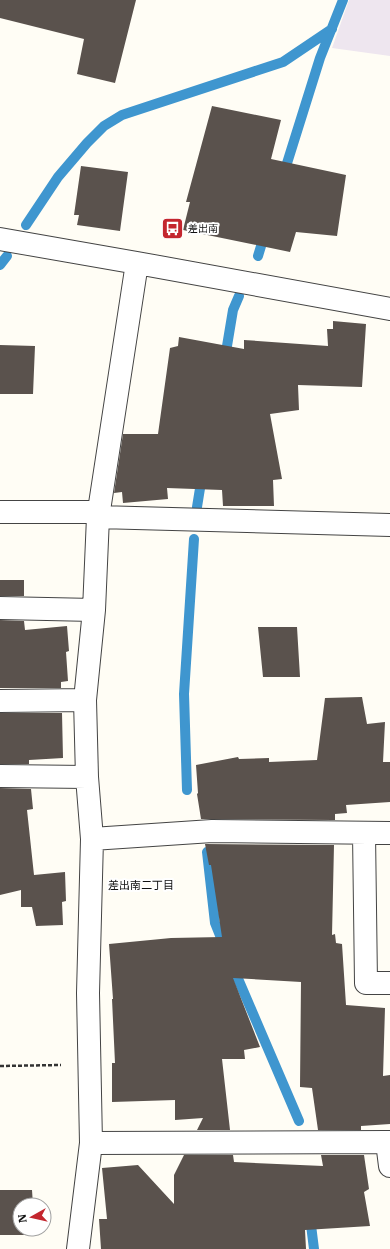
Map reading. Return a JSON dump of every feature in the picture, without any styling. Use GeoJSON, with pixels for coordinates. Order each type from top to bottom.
{"type":"FeatureCollection","features":[{"type":"Feature","properties":{"kind":"street"},"geometry":{"type":"LineString","coordinates":[[0,239],[390,309]]}},
{"type":"Feature","properties":{"kind":"street"},"geometry":{"type":"LineString","coordinates":[[78,1249],[91,1143],[88,992],[92,839],[87,777],[85,700],[94,610],[98,515],[137,263]]}},
{"type":"Feature","properties":{"kind":"street"},"geometry":{"type":"LineString","coordinates":[[0,512],[390,525]]}},
{"type":"Feature","properties":{"kind":"street"},"geometry":{"type":"LineString","coordinates":[[0,608],[94,610]]}},
{"type":"Feature","properties":{"kind":"street"},"geometry":{"type":"LineString","coordinates":[[0,701],[85,700]]}},
{"type":"Feature","properties":{"kind":"street"},"geometry":{"type":"LineString","coordinates":[[0,776],[87,777]]}},
{"type":"Feature","properties":{"kind":"street"},"geometry":{"type":"LineString","coordinates":[[92,839],[212,831],[390,833]]}},
{"type":"Feature","properties":{"kind":"street"},"geometry":{"type":"LineString","coordinates":[[364,833],[366,983],[390,983]]}},
{"type":"Feature","properties":{"kind":"street"},"geometry":{"type":"LineString","coordinates":[[91,1143],[389,1142],[390,1166]]}},
{"type":"Feature","properties":{"kind":"path"},"geometry":{"type":"LineString","coordinates":[[0,1066],[89,1064]]}},
{"type":"Feature","properties":{"kind":"shaded area"},"geometry":{"type":"Polygon","coordinates":[[[349,0],[390,0],[390,56],[332,48],[349,0]]]}},
{"type":"Feature","properties":{"kind":"building"},"geometry":{"type":"Polygon","coordinates":[[[0,0],[136,0],[115,83],[77,74],[84,39],[0,18],[0,0]]]}},
{"type":"Feature","properties":{"kind":"building"},"geometry":{"type":"Polygon","coordinates":[[[212,106],[281,120],[271,159],[346,175],[337,236],[296,232],[290,252],[183,230],[190,202],[186,202],[212,106]]]}},
{"type":"Feature","properties":{"kind":"building"},"geometry":{"type":"Polygon","coordinates":[[[81,166],[128,172],[120,231],[77,225],[79,215],[74,215],[81,166]]]}},
{"type":"Feature","properties":{"kind":"building"},"geometry":{"type":"Polygon","coordinates":[[[333,321],[366,324],[362,387],[298,385],[299,410],[270,414],[282,479],[273,480],[274,506],[223,506],[222,490],[167,488],[168,499],[123,503],[122,492],[114,493],[123,434],[158,434],[170,348],[178,346],[179,337],[244,349],[244,340],[328,346],[327,329],[333,329],[333,321]]]}},
{"type":"Feature","properties":{"kind":"building"},"geometry":{"type":"Polygon","coordinates":[[[0,345],[35,346],[33,394],[0,394],[0,345]]]}},
{"type":"Feature","properties":{"kind":"building"},"geometry":{"type":"Polygon","coordinates":[[[0,580],[24,580],[24,596],[0,596],[0,580]]]}},
{"type":"Feature","properties":{"kind":"building"},"geometry":{"type":"Polygon","coordinates":[[[0,620],[24,621],[25,630],[67,626],[69,651],[66,652],[68,681],[61,682],[61,688],[0,688],[0,620]]]}},
{"type":"Feature","properties":{"kind":"building"},"geometry":{"type":"Polygon","coordinates":[[[258,627],[297,627],[300,677],[263,677],[258,627]]]}},
{"type":"Feature","properties":{"kind":"building"},"geometry":{"type":"Polygon","coordinates":[[[362,697],[367,724],[385,722],[383,762],[390,762],[390,802],[346,805],[347,813],[335,814],[335,820],[201,819],[197,794],[196,765],[238,757],[239,759],[269,758],[269,762],[317,760],[325,698],[362,697]]]}},
{"type":"Feature","properties":{"kind":"building"},"geometry":{"type":"Polygon","coordinates":[[[0,713],[62,713],[63,758],[29,760],[29,764],[0,764],[0,713]]]}},
{"type":"Feature","properties":{"kind":"building"},"geometry":{"type":"Polygon","coordinates":[[[0,788],[31,789],[33,809],[27,810],[34,875],[65,872],[66,901],[62,902],[63,925],[36,926],[32,907],[21,907],[21,890],[0,895],[0,788]]]}},
{"type":"Feature","properties":{"kind":"building"},"geometry":{"type":"Polygon","coordinates":[[[205,844],[334,845],[332,935],[335,934],[336,943],[342,944],[346,1005],[385,1008],[383,1076],[390,1075],[390,1124],[361,1126],[361,1130],[318,1130],[312,1088],[300,1087],[301,982],[233,978],[260,1047],[244,1050],[245,1059],[222,1059],[230,1130],[197,1130],[203,1118],[175,1120],[175,1100],[112,1102],[112,1063],[115,1063],[113,999],[109,944],[171,938],[222,937],[211,865],[209,865],[205,844]]]}},
{"type":"Feature","properties":{"kind":"building"},"geometry":{"type":"Polygon","coordinates":[[[184,1155],[233,1155],[234,1162],[323,1166],[321,1155],[364,1155],[369,1189],[364,1192],[370,1226],[305,1230],[306,1249],[101,1249],[99,1219],[107,1219],[102,1168],[138,1165],[174,1204],[174,1175],[184,1155]]]}},
{"type":"Feature","properties":{"kind":"building"},"geometry":{"type":"Polygon","coordinates":[[[0,1190],[32,1190],[32,1197],[12,1197],[12,1235],[0,1235],[0,1190]]]}},
{"type":"Feature","properties":{"kind":"waterway"},"geometry":{"type":"LineString","coordinates":[[283,176],[320,58],[343,0]]}},
{"type":"Feature","properties":{"kind":"waterway"},"geometry":{"type":"LineString","coordinates":[[26,225],[58,177],[87,143],[104,126],[122,115],[283,62],[332,29]]}},
{"type":"Feature","properties":{"kind":"waterway"},"geometry":{"type":"LineString","coordinates":[[258,256],[265,233]]}},
{"type":"Feature","properties":{"kind":"waterway"},"geometry":{"type":"LineString","coordinates":[[0,265],[7,256]]}},
{"type":"Feature","properties":{"kind":"waterway"},"geometry":{"type":"LineString","coordinates":[[225,358],[233,310],[239,296]]}},
{"type":"Feature","properties":{"kind":"waterway"},"geometry":{"type":"LineString","coordinates":[[197,507],[202,476]]}},
{"type":"Feature","properties":{"kind":"waterway"},"geometry":{"type":"LineString","coordinates":[[187,790],[184,694],[194,539]]}},
{"type":"Feature","properties":{"kind":"waterway"},"geometry":{"type":"LineString","coordinates":[[207,852],[215,923],[225,948]]}},
{"type":"Feature","properties":{"kind":"waterway"},"geometry":{"type":"LineString","coordinates":[[233,967],[299,1121]]}},
{"type":"Feature","properties":{"kind":"waterway"},"geometry":{"type":"LineString","coordinates":[[310,1217],[314,1249]]}},
{"type":"Feature","properties":{"kind":"place","name":"差出南"},"geometry":{"type":"Point","coordinates":[173,228]}},
{"type":"Feature","properties":{"kind":"district","name":"差出南二丁目"},"geometry":{"type":"Point","coordinates":[141,885]}}]}
